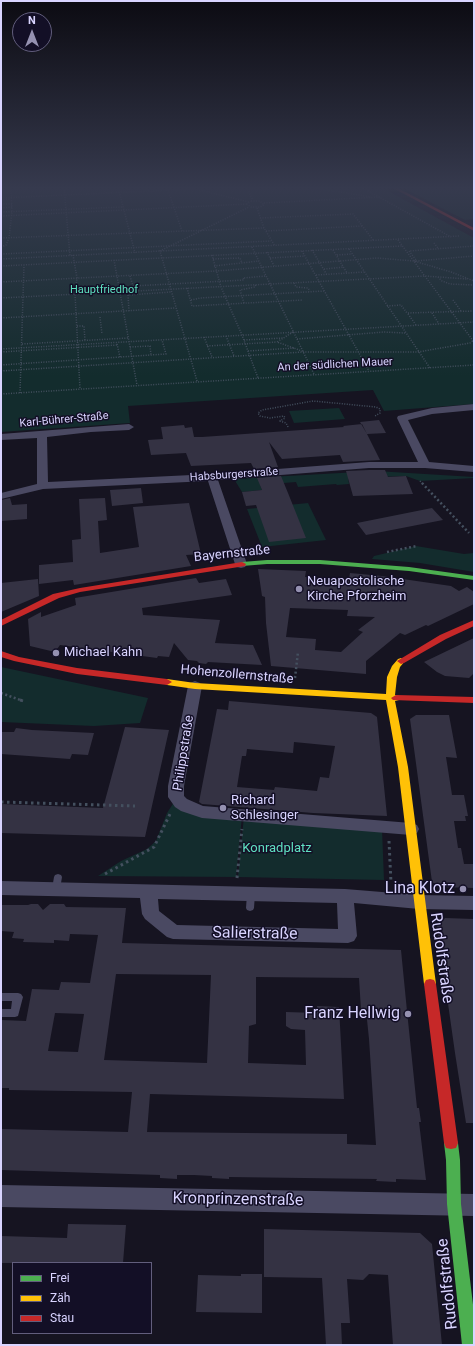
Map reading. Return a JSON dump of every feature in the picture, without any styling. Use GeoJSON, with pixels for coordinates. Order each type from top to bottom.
{"type":"FeatureCollection","features":[{"type":"Feature","properties":{"kind":"street"},"geometry":{"type":"LineString","coordinates":[[425,465],[402,418],[432,411],[474,408]]}},
{"type":"Feature","properties":{"kind":"street","name":"Karl-Bührer-Straße"},"geometry":{"type":"LineString","coordinates":[[1,437],[42,435],[91,428],[129,427]]}},
{"type":"Feature","properties":{"kind":"street"},"geometry":{"type":"LineString","coordinates":[[42,435],[43,486]]}},
{"type":"Feature","properties":{"kind":"street","name":"Habsburgerstraße"},"geometry":{"type":"LineString","coordinates":[[1,496],[43,486],[212,477],[369,465],[425,465],[474,469]]}},
{"type":"Feature","properties":{"kind":"street"},"geometry":{"type":"LineString","coordinates":[[212,477],[241,564]]}},
{"type":"Feature","properties":{"kind":"street","name":"Bayernstraße"},"geometry":{"type":"LineString","coordinates":[[1,623],[56,596],[80,590],[241,564],[268,562],[320,562],[409,569],[474,578]]}},
{"type":"Feature","properties":{"kind":"street","name":"Rudolfstraße"},"geometry":{"type":"LineString","coordinates":[[470,1345],[464,1205],[453,1160],[418,902],[403,767],[390,698],[392,677],[396,666],[399,663],[443,637],[474,623]]}},
{"type":"Feature","properties":{"kind":"street","name":"Hohenzollernstraße"},"geometry":{"type":"LineString","coordinates":[[1,654],[17,659],[77,671],[195,686],[390,698],[474,700]]}},
{"type":"Feature","properties":{"kind":"street"},"geometry":{"type":"LineString","coordinates":[[1,659],[17,659]]}},
{"type":"Feature","properties":{"kind":"street","name":"Philippstraße"},"geometry":{"type":"LineString","coordinates":[[195,686],[186,740],[176,786],[176,796],[181,803],[195,811],[411,829]]}},
{"type":"Feature","properties":{"kind":"street"},"geometry":{"type":"LineString","coordinates":[[1,888],[57,883],[250,901],[345,896],[418,902],[474,903]]}},
{"type":"Feature","properties":{"kind":"street","name":"Salierstraße"},"geometry":{"type":"LineString","coordinates":[[148,892],[151,914],[173,932],[348,936],[345,896]]}},
{"type":"Feature","properties":{"kind":"street","name":"Kronprinzenstraße"},"geometry":{"type":"LineString","coordinates":[[1,1196],[464,1205]]}},
{"type":"Feature","properties":{"kind":"lane"},"geometry":{"type":"LineString","coordinates":[[1,996],[18,997],[15,1012],[1,1012]]}},
{"type":"Feature","properties":{"kind":"path"},"geometry":{"type":"LineString","coordinates":[[70,250],[70,256]]}},
{"type":"Feature","properties":{"kind":"path"},"geometry":{"type":"LineString","coordinates":[[1,254],[76,250]]}},
{"type":"Feature","properties":{"kind":"path"},"geometry":{"type":"LineString","coordinates":[[1,259],[187,250]]}},
{"type":"Feature","properties":{"kind":"path"},"geometry":{"type":"LineString","coordinates":[[253,250],[314,374]]}},
{"type":"Feature","properties":{"kind":"path"},"geometry":{"type":"LineString","coordinates":[[312,250],[327,274]]}},
{"type":"Feature","properties":{"kind":"path"},"geometry":{"type":"LineString","coordinates":[[1,266],[333,250],[347,273]]}},
{"type":"Feature","properties":{"kind":"path"},"geometry":{"type":"LineString","coordinates":[[349,250],[430,368]]}},
{"type":"Feature","properties":{"kind":"path"},"geometry":{"type":"LineString","coordinates":[[1,370],[303,352],[418,352],[474,341],[405,250]]}},
{"type":"Feature","properties":{"kind":"path"},"geometry":{"type":"LineString","coordinates":[[414,261],[416,260],[409,251],[420,250]]}},
{"type":"Feature","properties":{"kind":"path"},"geometry":{"type":"LineString","coordinates":[[160,251],[176,313],[197,381]]}},
{"type":"Feature","properties":{"kind":"path"},"geometry":{"type":"LineString","coordinates":[[302,251],[369,371]]}},
{"type":"Feature","properties":{"kind":"path"},"geometry":{"type":"LineString","coordinates":[[267,252],[274,266]]}},
{"type":"Feature","properties":{"kind":"path"},"geometry":{"type":"LineString","coordinates":[[336,255],[352,254]]}},
{"type":"Feature","properties":{"kind":"path"},"geometry":{"type":"LineString","coordinates":[[212,255],[220,287],[226,297],[242,335],[258,378]]}},
{"type":"Feature","properties":{"kind":"path"},"geometry":{"type":"LineString","coordinates":[[73,256],[77,278],[75,294],[80,389]]}},
{"type":"Feature","properties":{"kind":"path"},"geometry":{"type":"LineString","coordinates":[[270,258],[305,256]]}},
{"type":"Feature","properties":{"kind":"path"},"geometry":{"type":"LineString","coordinates":[[1,282],[216,271],[356,259],[377,258],[414,261],[474,256]]}},
{"type":"Feature","properties":{"kind":"path"},"geometry":{"type":"LineString","coordinates":[[213,259],[240,258],[242,263]]}},
{"type":"Feature","properties":{"kind":"path"},"geometry":{"type":"LineString","coordinates":[[114,260],[137,385]]}},
{"type":"Feature","properties":{"kind":"path"},"geometry":{"type":"LineString","coordinates":[[214,266],[259,261]]}},
{"type":"Feature","properties":{"kind":"path"},"geometry":{"type":"LineString","coordinates":[[414,261],[451,272],[474,281]]}},
{"type":"Feature","properties":{"kind":"path"},"geometry":{"type":"LineString","coordinates":[[20,393],[24,265]]}},
{"type":"Feature","properties":{"kind":"path"},"geometry":{"type":"LineString","coordinates":[[324,269],[344,267]]}},
{"type":"Feature","properties":{"kind":"path"},"geometry":{"type":"LineString","coordinates":[[316,275],[364,272]]}},
{"type":"Feature","properties":{"kind":"path"},"geometry":{"type":"LineString","coordinates":[[130,276],[133,286],[244,280],[243,278],[266,276]]}},
{"type":"Feature","properties":{"kind":"path"},"geometry":{"type":"LineString","coordinates":[[1,298],[425,276],[470,279]]}},
{"type":"Feature","properties":{"kind":"path"},"geometry":{"type":"LineString","coordinates":[[438,277],[442,282],[450,284],[474,285]]}},
{"type":"Feature","properties":{"kind":"path"},"geometry":{"type":"LineString","coordinates":[[294,283],[296,287],[308,288],[311,291]]}},
{"type":"Feature","properties":{"kind":"path"},"geometry":{"type":"LineString","coordinates":[[244,303],[240,290],[255,287],[256,284]]}},
{"type":"Feature","properties":{"kind":"path"},"geometry":{"type":"LineString","coordinates":[[187,288],[192,306],[303,300]]}},
{"type":"Feature","properties":{"kind":"path"},"geometry":{"type":"LineString","coordinates":[[191,300],[200,298],[324,291]]}},
{"type":"Feature","properties":{"kind":"path"},"geometry":{"type":"LineString","coordinates":[[130,311],[128,295],[171,292]]}},
{"type":"Feature","properties":{"kind":"path"},"geometry":{"type":"LineString","coordinates":[[453,300],[461,311]]}},
{"type":"Feature","properties":{"kind":"path"},"geometry":{"type":"LineString","coordinates":[[387,306],[401,305],[416,325]]}},
{"type":"Feature","properties":{"kind":"path"},"geometry":{"type":"LineString","coordinates":[[1,318],[175,308]]}},
{"type":"Feature","properties":{"kind":"path"},"geometry":{"type":"LineString","coordinates":[[408,313],[474,311]]}},
{"type":"Feature","properties":{"kind":"path"},"geometry":{"type":"LineString","coordinates":[[432,312],[439,324]]}},
{"type":"Feature","properties":{"kind":"path"},"geometry":{"type":"LineString","coordinates":[[100,317],[102,334]]}},
{"type":"Feature","properties":{"kind":"path"},"geometry":{"type":"LineString","coordinates":[[78,346],[117,342],[474,322]]}},
{"type":"Feature","properties":{"kind":"path"},"geometry":{"type":"LineString","coordinates":[[77,326],[84,326],[85,341]]}},
{"type":"Feature","properties":{"kind":"path"},"geometry":{"type":"LineString","coordinates":[[277,342],[293,332]]}},
{"type":"Feature","properties":{"kind":"path"},"geometry":{"type":"LineString","coordinates":[[297,339],[388,332],[406,333]]}},
{"type":"Feature","properties":{"kind":"path"},"geometry":{"type":"LineString","coordinates":[[226,336],[234,356]]}},
{"type":"Feature","properties":{"kind":"path"},"geometry":{"type":"LineString","coordinates":[[204,337],[212,357]]}},
{"type":"Feature","properties":{"kind":"path"},"geometry":{"type":"LineString","coordinates":[[22,344],[128,338]]}},
{"type":"Feature","properties":{"kind":"path"},"geometry":{"type":"LineString","coordinates":[[244,340],[284,338]]}},
{"type":"Feature","properties":{"kind":"path"},"geometry":{"type":"LineString","coordinates":[[1,365],[166,354],[162,340]]}},
{"type":"Feature","properties":{"kind":"path"},"geometry":{"type":"LineString","coordinates":[[117,342],[120,357]]}},
{"type":"Feature","properties":{"kind":"path"},"geometry":{"type":"LineString","coordinates":[[207,346],[277,342],[296,348],[303,352]]}},
{"type":"Feature","properties":{"kind":"path"},"geometry":{"type":"LineString","coordinates":[[1,351],[117,345]]}},
{"type":"Feature","properties":{"kind":"path"},"geometry":{"type":"LineString","coordinates":[[130,347],[150,346],[151,355]]}},
{"type":"Feature","properties":{"kind":"path"},"geometry":{"type":"LineString","coordinates":[[248,351],[296,348]]}},
{"type":"Feature","properties":{"kind":"path","name":"An der südlichen Mauer"},"geometry":{"type":"LineString","coordinates":[[1,394],[474,365]]}},
{"type":"Feature","properties":{"kind":"path"},"geometry":{"type":"LineString","coordinates":[[288,427],[286,423],[280,421],[285,418],[284,416],[270,418],[260,416],[258,412],[313,401],[376,407],[380,409],[380,413],[375,416]]}},
{"type":"Feature","properties":{"kind":"path"},"geometry":{"type":"LineString","coordinates":[[420,481],[469,533]]}},
{"type":"Feature","properties":{"kind":"path"},"geometry":{"type":"LineString","coordinates":[[295,673],[298,652]]}},
{"type":"Feature","properties":{"kind":"path"},"geometry":{"type":"LineString","coordinates":[[1,692],[24,701]]}},
{"type":"Feature","properties":{"kind":"path"},"geometry":{"type":"LineString","coordinates":[[1,802],[135,806]]}},
{"type":"Feature","properties":{"kind":"path"},"geometry":{"type":"LineString","coordinates":[[101,876],[154,847],[168,820]]}},
{"type":"Feature","properties":{"kind":"path"},"geometry":{"type":"LineString","coordinates":[[237,878],[242,830]]}},
{"type":"Feature","properties":{"kind":"path"},"geometry":{"type":"LineString","coordinates":[[389,843],[391,883]]}},
{"type":"Feature","properties":{"kind":"green space","name":"Hauptfriedhof"},"geometry":{"type":"Polygon","coordinates":[[[1,250],[474,250],[474,404],[384,411],[373,390],[128,406],[130,423],[1,432],[1,250]]]}},
{"type":"Feature","properties":{"kind":"green space"},"geometry":{"type":"Polygon","coordinates":[[[339,408],[345,419],[294,423],[289,411],[339,408]]]}},
{"type":"Feature","properties":{"kind":"green space"},"geometry":{"type":"Polygon","coordinates":[[[376,471],[474,478],[420,481],[406,476],[348,478],[349,484],[298,487],[296,482],[260,485],[262,490],[242,492],[234,479],[376,471]]]}},
{"type":"Feature","properties":{"kind":"green space"},"geometry":{"type":"Polygon","coordinates":[[[308,503],[326,540],[262,547],[247,509],[308,503]]]}},
{"type":"Feature","properties":{"kind":"green space"},"geometry":{"type":"Polygon","coordinates":[[[416,546],[464,554],[474,553],[474,572],[420,563],[372,559],[374,556],[416,546]]]}},
{"type":"Feature","properties":{"kind":"green space"},"geometry":{"type":"Polygon","coordinates":[[[1,667],[148,698],[140,723],[94,726],[1,722],[1,667]]]}},
{"type":"Feature","properties":{"kind":"green space","name":"Konradplatz"},"geometry":{"type":"Polygon","coordinates":[[[176,799],[182,806],[242,816],[236,877],[98,876],[121,861],[147,849],[156,841],[167,813],[176,799]]]}},
{"type":"Feature","properties":{"kind":"green space","name":"Konradplatz"},"geometry":{"type":"Polygon","coordinates":[[[244,816],[382,829],[384,880],[238,877],[244,816]]]}},
{"type":"Feature","properties":{"kind":"building"},"geometry":{"type":"Polygon","coordinates":[[[379,420],[386,433],[367,434],[360,422],[379,420]]]}},
{"type":"Feature","properties":{"kind":"building"},"geometry":{"type":"Polygon","coordinates":[[[362,424],[380,460],[343,462],[340,455],[282,459],[269,442],[278,467],[254,469],[251,463],[191,466],[186,453],[151,455],[148,440],[163,439],[161,427],[184,425],[185,428],[192,427],[194,437],[202,437],[344,427],[343,426],[362,424]]]}},
{"type":"Feature","properties":{"kind":"building"},"geometry":{"type":"Polygon","coordinates":[[[385,470],[388,477],[406,476],[413,494],[353,496],[346,471],[385,470]]]}},
{"type":"Feature","properties":{"kind":"building"},"geometry":{"type":"Polygon","coordinates":[[[281,476],[306,538],[269,542],[256,505],[246,506],[242,492],[262,490],[257,478],[281,476]]]}},
{"type":"Feature","properties":{"kind":"building"},"geometry":{"type":"Polygon","coordinates":[[[141,488],[143,503],[112,506],[110,490],[141,488]]]}},
{"type":"Feature","properties":{"kind":"building"},"geometry":{"type":"Polygon","coordinates":[[[10,498],[12,505],[27,504],[27,519],[1,521],[1,500],[10,498]]]}},
{"type":"Feature","properties":{"kind":"building"},"geometry":{"type":"Polygon","coordinates":[[[105,498],[107,520],[98,521],[100,553],[139,547],[133,507],[189,503],[201,554],[186,555],[191,566],[74,585],[73,580],[39,584],[39,565],[73,562],[72,540],[81,539],[79,499],[105,498]]]}},
{"type":"Feature","properties":{"kind":"building"},"geometry":{"type":"Polygon","coordinates":[[[432,508],[443,520],[366,535],[357,523],[432,508]]]}},
{"type":"Feature","properties":{"kind":"building"},"geometry":{"type":"Polygon","coordinates":[[[258,569],[306,571],[305,577],[349,579],[350,573],[382,576],[451,586],[459,591],[467,587],[474,592],[474,604],[428,626],[426,625],[405,635],[400,633],[366,661],[366,674],[271,666],[266,623],[265,597],[262,596],[258,569]],[[290,608],[286,637],[316,639],[315,650],[341,652],[363,632],[358,630],[375,617],[347,616],[348,610],[290,608]]]}},
{"type":"Feature","properties":{"kind":"building"},"geometry":{"type":"Polygon","coordinates":[[[196,578],[199,583],[226,579],[232,595],[142,608],[143,615],[220,620],[215,643],[253,645],[262,665],[208,662],[206,664],[199,663],[197,661],[188,660],[174,643],[169,657],[158,656],[157,658],[60,645],[55,652],[30,646],[28,619],[41,612],[41,617],[76,605],[75,598],[196,578]]]}},
{"type":"Feature","properties":{"kind":"building"},"geometry":{"type":"Polygon","coordinates":[[[38,579],[39,596],[1,612],[1,583],[38,579]]]}},
{"type":"Feature","properties":{"kind":"building"},"geometry":{"type":"Polygon","coordinates":[[[474,638],[474,673],[469,678],[445,676],[424,662],[474,638]]]}},
{"type":"Feature","properties":{"kind":"building"},"geometry":{"type":"Polygon","coordinates":[[[229,701],[371,713],[377,717],[387,816],[313,813],[202,804],[199,802],[217,709],[228,710],[229,701]],[[294,742],[293,753],[247,749],[246,756],[242,756],[237,787],[274,790],[275,787],[317,791],[320,777],[329,778],[335,746],[294,742]]]}},
{"type":"Feature","properties":{"kind":"building"},"geometry":{"type":"Polygon","coordinates":[[[416,715],[449,715],[457,758],[446,757],[452,795],[464,795],[468,816],[465,816],[466,821],[454,821],[458,848],[461,848],[464,864],[474,864],[474,888],[440,887],[432,882],[410,719],[416,715]]]}},
{"type":"Feature","properties":{"kind":"building"},"geometry":{"type":"Polygon","coordinates":[[[125,727],[169,730],[145,837],[1,833],[1,804],[103,808],[125,727]]]}},
{"type":"Feature","properties":{"kind":"building"},"geometry":{"type":"Polygon","coordinates":[[[16,728],[94,733],[88,755],[72,754],[70,759],[1,754],[1,732],[14,732],[16,728]]]}},
{"type":"Feature","properties":{"kind":"building"},"geometry":{"type":"Polygon","coordinates":[[[38,904],[43,910],[50,904],[64,904],[66,907],[126,908],[122,943],[401,950],[417,1108],[419,1108],[421,1122],[419,1122],[426,1180],[396,1179],[396,1182],[376,1181],[377,1179],[229,1177],[229,1179],[194,1175],[177,1175],[177,1179],[160,1178],[160,1175],[1,1170],[1,1129],[128,1132],[132,1092],[9,1090],[9,1088],[1,1088],[1,1020],[26,1021],[32,989],[59,990],[61,982],[90,983],[98,935],[70,934],[69,941],[54,940],[54,943],[23,942],[24,939],[12,938],[14,932],[1,931],[1,905],[38,904]],[[116,974],[104,1060],[207,1063],[211,975],[116,974]],[[256,977],[256,1024],[249,1026],[248,1063],[306,1065],[305,1030],[291,1029],[286,1026],[286,1012],[317,1013],[317,1006],[339,1007],[344,1099],[150,1094],[147,1132],[347,1134],[347,1144],[376,1145],[369,1039],[366,1010],[361,1010],[359,978],[256,977]],[[55,1013],[48,1051],[78,1052],[84,1014],[55,1013]]]}},
{"type":"Feature","properties":{"kind":"building"},"geometry":{"type":"Polygon","coordinates":[[[445,918],[474,919],[474,1123],[466,1123],[437,926],[445,918]]]}},
{"type":"Feature","properties":{"kind":"building"},"geometry":{"type":"Polygon","coordinates":[[[68,1224],[126,1225],[123,1262],[1,1263],[1,1236],[67,1238],[68,1224]]]}},
{"type":"Feature","properties":{"kind":"building"},"geometry":{"type":"Polygon","coordinates":[[[264,1229],[420,1233],[432,1244],[442,1345],[393,1345],[388,1275],[369,1274],[363,1280],[347,1279],[350,1323],[341,1323],[342,1345],[326,1345],[322,1278],[264,1277],[264,1229]]]}},
{"type":"Feature","properties":{"kind":"building"},"geometry":{"type":"Polygon","coordinates":[[[241,1274],[262,1274],[262,1313],[196,1312],[198,1275],[241,1276],[241,1274]]]}},
{"type":"Feature","properties":{"kind":"traffic: fast"},"geometry":{"type":"LineString","coordinates":[[242,564],[267,562],[320,562],[409,569],[474,578]]}},
{"type":"Feature","properties":{"kind":"traffic: fast"},"geometry":{"type":"LineString","coordinates":[[451,1143],[454,1204],[470,1345]]}},
{"type":"Feature","properties":{"kind":"traffic: slow"},"geometry":{"type":"LineString","coordinates":[[401,661],[396,666],[392,677],[390,698],[403,767],[430,984]]}},
{"type":"Feature","properties":{"kind":"traffic: slow"},"geometry":{"type":"LineString","coordinates":[[167,682],[195,686],[396,698]]}},
{"type":"Feature","properties":{"kind":"traffic: jam"},"geometry":{"type":"LineString","coordinates":[[1,623],[56,596],[80,590],[242,564]]}},
{"type":"Feature","properties":{"kind":"traffic: jam"},"geometry":{"type":"LineString","coordinates":[[401,661],[443,637],[474,623]]}},
{"type":"Feature","properties":{"kind":"traffic: jam"},"geometry":{"type":"LineString","coordinates":[[1,654],[17,659],[77,671],[167,682]]}},
{"type":"Feature","properties":{"kind":"traffic: jam"},"geometry":{"type":"LineString","coordinates":[[396,698],[474,700]]}},
{"type":"Feature","properties":{"kind":"traffic: jam"},"geometry":{"type":"LineString","coordinates":[[430,984],[451,1143]]}},
{"type":"Feature","properties":{"kind":"place","name":"Neuapostolische Kirche Pforzheim"},"geometry":{"type":"Point","coordinates":[299,589]}},
{"type":"Feature","properties":{"kind":"place","name":"Michael Kahn"},"geometry":{"type":"Point","coordinates":[56,653]}},
{"type":"Feature","properties":{"kind":"place","name":"Richard Schlesinger"},"geometry":{"type":"Point","coordinates":[223,808]}},
{"type":"Feature","properties":{"kind":"place","name":"Lina Klotz"},"geometry":{"type":"Point","coordinates":[463,889]}},
{"type":"Feature","properties":{"kind":"place","name":"Franz Hellwig"},"geometry":{"type":"Point","coordinates":[408,1014]}}]}
